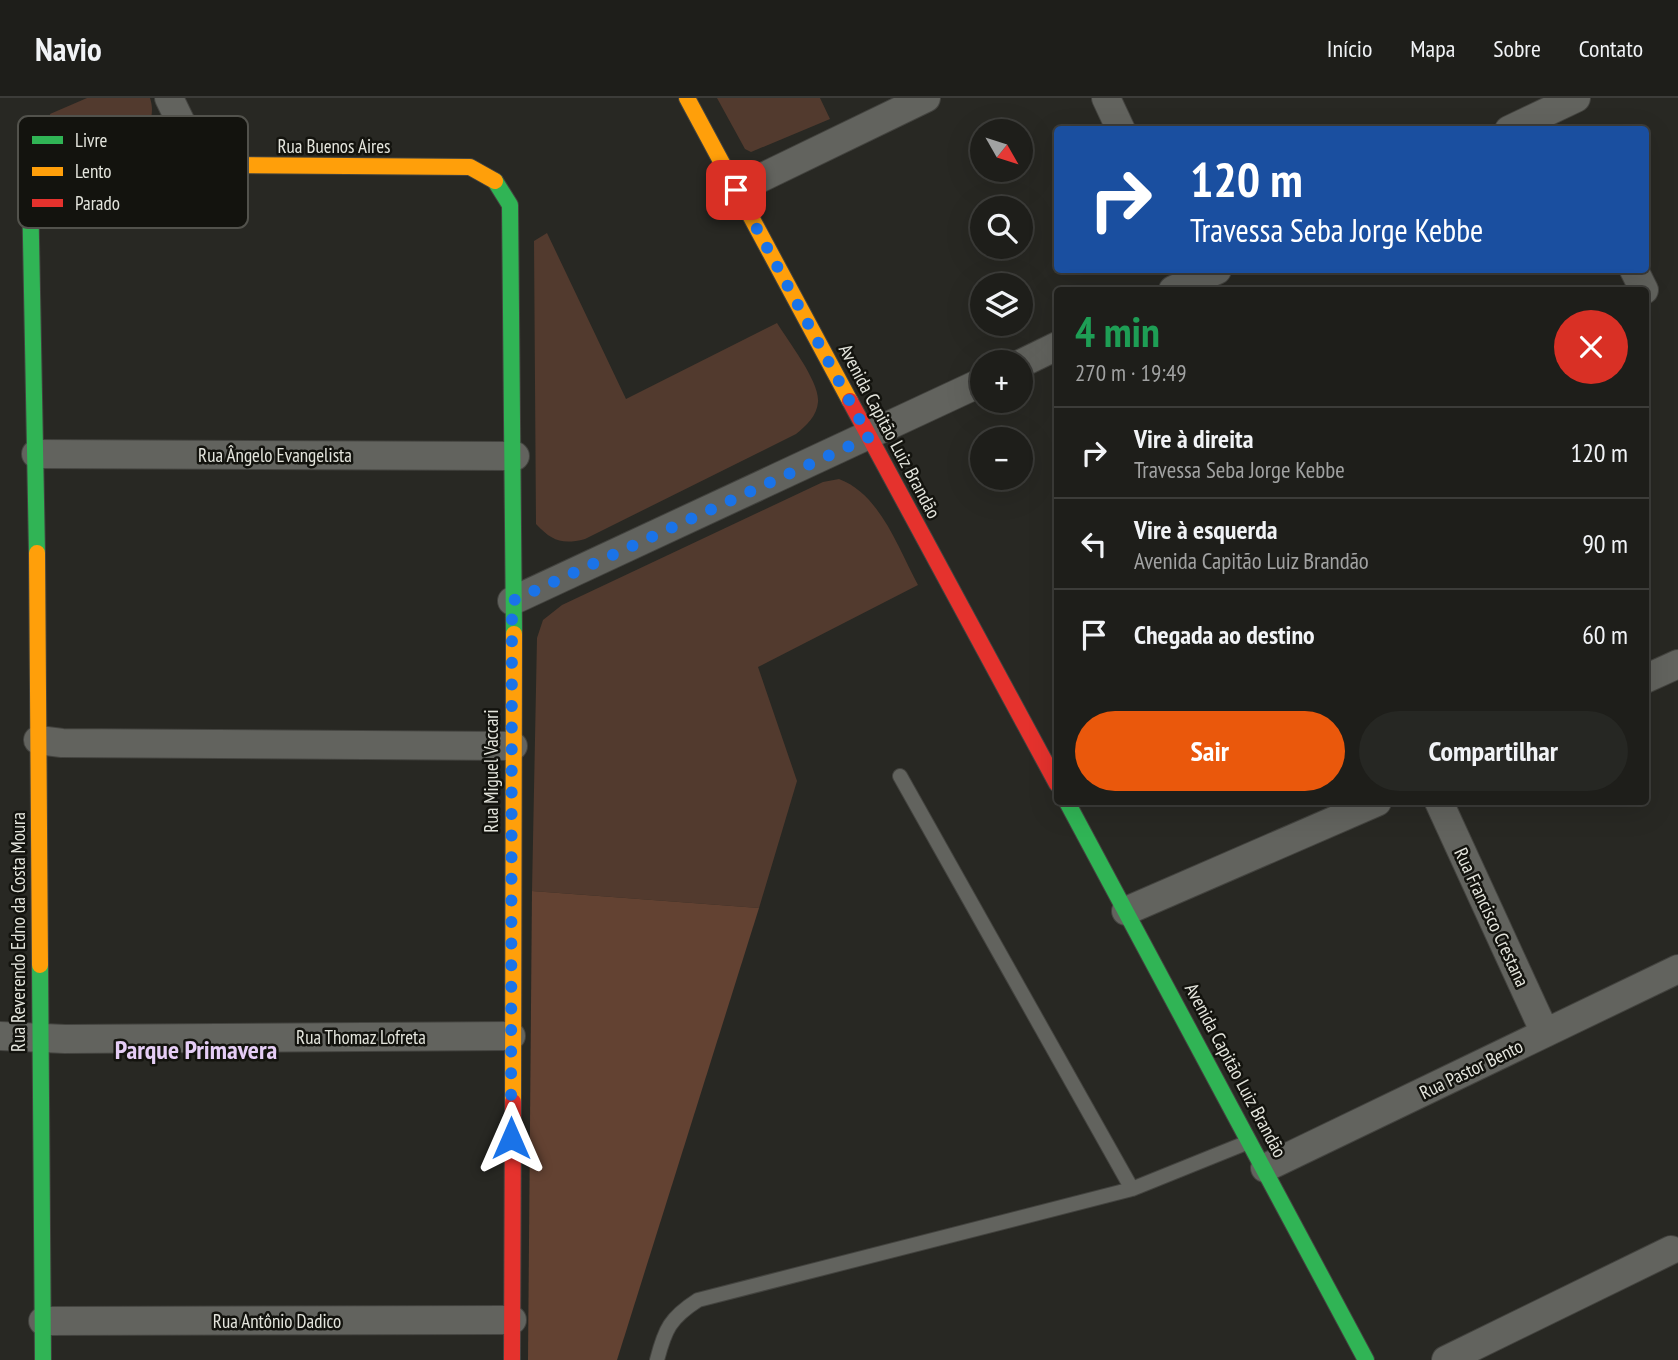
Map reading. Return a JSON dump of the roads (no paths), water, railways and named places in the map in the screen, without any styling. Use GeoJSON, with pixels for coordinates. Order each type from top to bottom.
{"type":"FeatureCollection","features":[{"type":"Feature","properties":{"kind":"street"},"geometry":{"type":"LineString","coordinates":[[169,98],[178,116]]}},
{"type":"Feature","properties":{"kind":"street","name":"Avenida Capitão Luiz Brandão"},"geometry":{"type":"LineString","coordinates":[[687,98],[1054,778]]}},
{"type":"Feature","properties":{"kind":"street"},"geometry":{"type":"LineString","coordinates":[[736,190],[926,98]]}},
{"type":"Feature","properties":{"kind":"street"},"geometry":{"type":"LineString","coordinates":[[1106,98],[1119,126]]}},
{"type":"Feature","properties":{"kind":"street"},"geometry":{"type":"LineString","coordinates":[[1519,126],[1565,108]]}},
{"type":"Feature","properties":{"kind":"street","name":"Rua Buenos Aires"},"geometry":{"type":"LineString","coordinates":[[248,166],[470,167],[486,172],[501,185]]}},
{"type":"Feature","properties":{"kind":"street","name":"Rua Miguel Vaccari"},"geometry":{"type":"LineString","coordinates":[[501,185],[510,205],[515,456],[512,601],[512,1360]]}},
{"type":"Feature","properties":{"kind":"street","name":"Rua Reverendo Edno da Costa Moura"},"geometry":{"type":"LineString","coordinates":[[31,228],[36,454],[43,1360]]}},
{"type":"Feature","properties":{"kind":"street"},"geometry":{"type":"LineString","coordinates":[[1033,358],[1054,347]]}},
{"type":"Feature","properties":{"kind":"street"},"geometry":{"type":"LineString","coordinates":[[512,601],[970,388]]}},
{"type":"Feature","properties":{"kind":"street","name":"Rua Ângelo Evangelista"},"geometry":{"type":"LineString","coordinates":[[36,454],[515,456]]}},
{"type":"Feature","properties":{"kind":"street"},"geometry":{"type":"LineString","coordinates":[[1649,677],[1678,664]]}},
{"type":"Feature","properties":{"kind":"street"},"geometry":{"type":"LineString","coordinates":[[38,740],[513,746]]}},
{"type":"Feature","properties":{"kind":"street","name":"Avenida Capitão Luiz Brandão"},"geometry":{"type":"LineString","coordinates":[[1068,805],[1251,1141],[1366,1360]]}},
{"type":"Feature","properties":{"kind":"street"},"geometry":{"type":"LineString","coordinates":[[1126,911],[1370,805]]}},
{"type":"Feature","properties":{"kind":"street","name":"Rua Francisco Crestana"},"geometry":{"type":"LineString","coordinates":[[1440,805],[1545,1033]]}},
{"type":"Feature","properties":{"kind":"street","name":"Rua Pastor Bento"},"geometry":{"type":"LineString","coordinates":[[1265,1168],[1678,969]]}},
{"type":"Feature","properties":{"kind":"street","name":"Rua Thomaz Lofreta"},"geometry":{"type":"LineString","coordinates":[[0,1036],[511,1036]]}},
{"type":"Feature","properties":{"kind":"street"},"geometry":{"type":"LineString","coordinates":[[1446,1360],[1671,1251]]}},
{"type":"Feature","properties":{"kind":"street","name":"Rua Antônio Dadico"},"geometry":{"type":"LineString","coordinates":[[43,1321],[512,1320]]}},
{"type":"Feature","properties":{"kind":"lane"},"geometry":{"type":"LineString","coordinates":[[900,776],[1132,1189]]}},
{"type":"Feature","properties":{"kind":"lane"},"geometry":{"type":"LineString","coordinates":[[657,1360],[663,1335],[676,1314],[698,1300],[1132,1189],[1251,1141]]}},
{"type":"Feature","properties":{"kind":"district","name":"Parque Primavera"},"geometry":{"type":"Point","coordinates":[196,1049]}}]}
